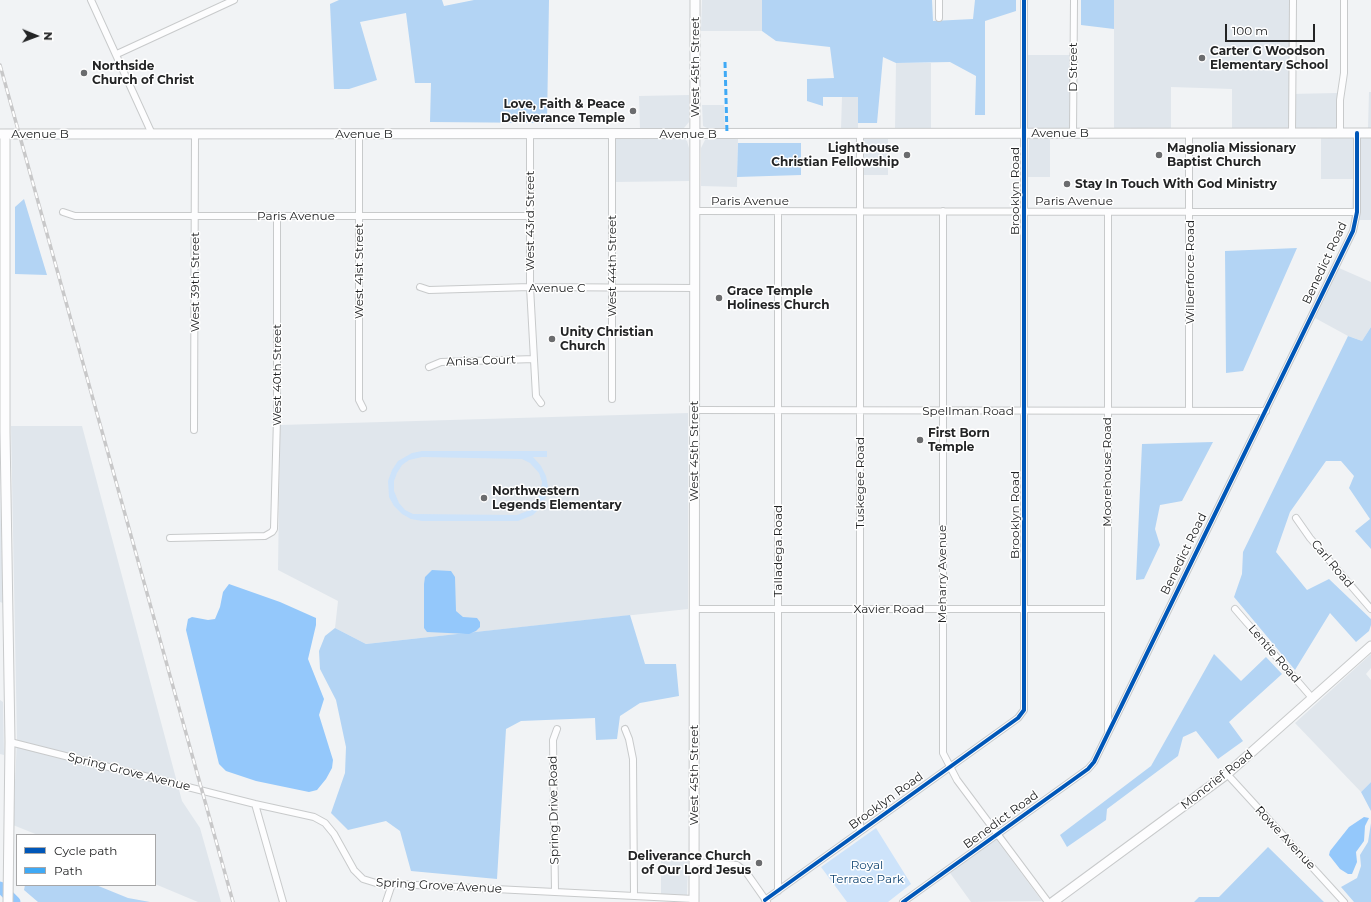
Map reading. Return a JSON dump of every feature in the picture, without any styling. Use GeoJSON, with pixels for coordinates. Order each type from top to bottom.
{"type":"FeatureCollection","features":[{"type":"Feature","properties":{"kind":"street"},"geometry":{"type":"LineString","coordinates":[[91,0],[117,54],[152,134]]}},
{"type":"Feature","properties":{"kind":"street"},"geometry":{"type":"LineString","coordinates":[[117,54],[234,0]]}},
{"type":"Feature","properties":{"kind":"street","name":"West 45th Street"},"geometry":{"type":"LineString","coordinates":[[694,901],[695,0]]}},
{"type":"Feature","properties":{"kind":"street"},"geometry":{"type":"LineString","coordinates":[[939,0],[939,18]]}},
{"type":"Feature","properties":{"kind":"street","name":"Brooklyn Road"},"geometry":{"type":"LineString","coordinates":[[766,901],[778,890],[1018,718],[1024,710],[1024,0]]}},
{"type":"Feature","properties":{"kind":"street","name":"D Street"},"geometry":{"type":"LineString","coordinates":[[1073,133],[1074,0]]}},
{"type":"Feature","properties":{"kind":"street"},"geometry":{"type":"LineString","coordinates":[[1292,133],[1293,0]]}},
{"type":"Feature","properties":{"kind":"street"},"geometry":{"type":"LineString","coordinates":[[1340,133],[1340,100],[1344,73],[1344,0]]}},
{"type":"Feature","properties":{"kind":"street","name":"Wilberforce Road"},"geometry":{"type":"LineString","coordinates":[[1189,411],[1190,133]]}},
{"type":"Feature","properties":{"kind":"street","name":"Benedict Road"},"geometry":{"type":"LineString","coordinates":[[903,902],[1088,769],[1094,762],[1353,231],[1357,212],[1357,133]]}},
{"type":"Feature","properties":{"kind":"street","name":"Avenue B"},"geometry":{"type":"LineString","coordinates":[[2,134],[1371,133]]}},
{"type":"Feature","properties":{"kind":"street"},"geometry":{"type":"LineString","coordinates":[[2,134],[3,432],[10,742],[8,902]]}},
{"type":"Feature","properties":{"kind":"street","name":"West 39th Street"},"geometry":{"type":"LineString","coordinates":[[194,430],[195,134]]}},
{"type":"Feature","properties":{"kind":"street","name":"West 41st Street"},"geometry":{"type":"LineString","coordinates":[[360,134],[359,400],[362,408]]}},
{"type":"Feature","properties":{"kind":"street","name":"West 43rd Street"},"geometry":{"type":"LineString","coordinates":[[530,134],[530,287],[536,396],[541,403]]}},
{"type":"Feature","properties":{"kind":"street","name":"West 44th Street"},"geometry":{"type":"LineString","coordinates":[[612,134],[612,399]]}},
{"type":"Feature","properties":{"kind":"street","name":"Tuskegee Road"},"geometry":{"type":"LineString","coordinates":[[860,134],[860,832]]}},
{"type":"Feature","properties":{"kind":"street","name":"Paris Avenue"},"geometry":{"type":"LineString","coordinates":[[695,211],[1357,212]]}},
{"type":"Feature","properties":{"kind":"street","name":"Talladega Road"},"geometry":{"type":"LineString","coordinates":[[778,211],[778,890]]}},
{"type":"Feature","properties":{"kind":"street","name":"Meharry Avenue"},"geometry":{"type":"LineString","coordinates":[[943,211],[942,747],[949,767],[1048,902]]}},
{"type":"Feature","properties":{"kind":"street","name":"Paris Avenue"},"geometry":{"type":"LineString","coordinates":[[63,212],[75,216],[530,216]]}},
{"type":"Feature","properties":{"kind":"street","name":"Moorehouse Road"},"geometry":{"type":"LineString","coordinates":[[1108,212],[1108,733]]}},
{"type":"Feature","properties":{"kind":"street","name":"West 40th Street"},"geometry":{"type":"LineString","coordinates":[[170,538],[265,536],[272,532],[275,524],[275,446],[277,418],[277,216]]}},
{"type":"Feature","properties":{"kind":"street","name":"Avenue C"},"geometry":{"type":"LineString","coordinates":[[420,287],[429,290],[530,287],[695,288]]}},
{"type":"Feature","properties":{"kind":"street","name":"Anisa Court"},"geometry":{"type":"LineString","coordinates":[[429,367],[441,362],[534,359]]}},
{"type":"Feature","properties":{"kind":"street","name":"Spellman Road"},"geometry":{"type":"LineString","coordinates":[[694,410],[1266,411]]}},
{"type":"Feature","properties":{"kind":"street","name":"Carl Road"},"geometry":{"type":"LineString","coordinates":[[1296,518],[1310,538],[1371,609]]}},
{"type":"Feature","properties":{"kind":"street","name":"Xavier Road"},"geometry":{"type":"LineString","coordinates":[[694,609],[1107,609]]}},
{"type":"Feature","properties":{"kind":"street","name":"Lentie Road"},"geometry":{"type":"LineString","coordinates":[[1235,609],[1313,699]]}},
{"type":"Feature","properties":{"kind":"street","name":"Moncrief Road"},"geometry":{"type":"LineString","coordinates":[[1053,902],[1227,774],[1371,646]]}},
{"type":"Feature","properties":{"kind":"street","name":"Spring Drive Road"},"geometry":{"type":"LineString","coordinates":[[555,892],[554,740],[557,729]]}},
{"type":"Feature","properties":{"kind":"street"},"geometry":{"type":"LineString","coordinates":[[625,729],[630,739],[632,759],[634,896]]}},
{"type":"Feature","properties":{"kind":"street","name":"Spring Grove Avenue"},"geometry":{"type":"LineString","coordinates":[[10,742],[255,804],[314,817],[325,823],[334,834],[354,870],[363,879],[376,883],[634,896],[694,901]]}},
{"type":"Feature","properties":{"kind":"street","name":"Rowe Avenue"},"geometry":{"type":"LineString","coordinates":[[1227,774],[1344,902]]}},
{"type":"Feature","properties":{"kind":"street"},"geometry":{"type":"LineString","coordinates":[[255,804],[283,902]]}},
{"type":"Feature","properties":{"kind":"street"},"geometry":{"type":"LineString","coordinates":[[694,862],[737,865],[746,872],[766,901]]}},
{"type":"Feature","properties":{"kind":"street"},"geometry":{"type":"LineString","coordinates":[[386,902],[392,884]]}},
{"type":"Feature","properties":{"kind":"street"},"geometry":{"type":"LineString","coordinates":[[611,902],[612,895]]}},
{"type":"Feature","properties":{"kind":"shaded area"},"geometry":{"type":"Polygon","coordinates":[[[339,0],[442,0],[444,6],[474,0],[549,0],[547,123],[430,122],[431,83],[415,83],[406,13],[360,22],[377,80],[349,89],[334,89],[330,4],[339,0]]]}},
{"type":"Feature","properties":{"kind":"shaded area"},"geometry":{"type":"Polygon","coordinates":[[[702,0],[762,0],[762,31],[701,31],[702,0]]]}},
{"type":"Feature","properties":{"kind":"shaded area"},"geometry":{"type":"Polygon","coordinates":[[[762,0],[932,0],[933,21],[973,19],[975,0],[1016,0],[1016,11],[985,21],[985,115],[975,115],[976,76],[950,62],[896,63],[883,57],[877,123],[858,123],[858,97],[823,97],[823,106],[807,101],[807,79],[834,78],[830,47],[776,41],[762,31],[762,0]]]}},
{"type":"Feature","properties":{"kind":"shaded area"},"geometry":{"type":"Polygon","coordinates":[[[1081,0],[1114,0],[1114,29],[1081,25],[1081,0]]]}},
{"type":"Feature","properties":{"kind":"shaded area","name":"Carter G Woodson Elementary School"},"geometry":{"type":"Polygon","coordinates":[[[1114,0],[1290,0],[1290,94],[1337,93],[1337,128],[1232,128],[1232,89],[1171,87],[1171,128],[1114,128],[1114,0]]]}},
{"type":"Feature","properties":{"kind":"shaded area"},"geometry":{"type":"Polygon","coordinates":[[[1026,55],[1071,55],[1070,129],[1026,129],[1026,55]]]}},
{"type":"Feature","properties":{"kind":"shaded area"},"geometry":{"type":"Polygon","coordinates":[[[896,63],[931,63],[931,128],[895,129],[896,63]]]}},
{"type":"Feature","properties":{"kind":"shaded area"},"geometry":{"type":"Polygon","coordinates":[[[1369,92],[1371,92],[1371,128],[1368,128],[1369,92]]]}},
{"type":"Feature","properties":{"kind":"shaded area"},"geometry":{"type":"Polygon","coordinates":[[[689,95],[689,122],[684,128],[640,129],[639,96],[689,95]]]}},
{"type":"Feature","properties":{"kind":"shaded area"},"geometry":{"type":"Polygon","coordinates":[[[842,97],[858,97],[858,129],[841,129],[842,97]]]}},
{"type":"Feature","properties":{"kind":"shaded area"},"geometry":{"type":"Polygon","coordinates":[[[702,105],[724,105],[725,129],[709,129],[703,126],[702,105]]]}},
{"type":"Feature","properties":{"kind":"shaded area"},"geometry":{"type":"Polygon","coordinates":[[[616,138],[684,139],[687,141],[689,148],[689,181],[616,182],[616,138]]]}},
{"type":"Feature","properties":{"kind":"shaded area"},"geometry":{"type":"Polygon","coordinates":[[[1029,138],[1050,138],[1050,177],[1028,177],[1029,138]]]}},
{"type":"Feature","properties":{"kind":"shaded area"},"geometry":{"type":"Polygon","coordinates":[[[1321,138],[1371,138],[1371,220],[1351,220],[1353,179],[1321,179],[1321,138]]]}},
{"type":"Feature","properties":{"kind":"shaded area"},"geometry":{"type":"Polygon","coordinates":[[[738,139],[737,187],[701,186],[701,148],[705,140],[738,139]]]}},
{"type":"Feature","properties":{"kind":"shaded area"},"geometry":{"type":"Polygon","coordinates":[[[864,139],[888,139],[888,175],[864,175],[864,139]]]}},
{"type":"Feature","properties":{"kind":"shaded area"},"geometry":{"type":"Polygon","coordinates":[[[738,143],[801,143],[801,175],[737,177],[738,143]]]}},
{"type":"Feature","properties":{"kind":"shaded area"},"geometry":{"type":"Polygon","coordinates":[[[24,199],[47,275],[15,274],[15,207],[24,199]]]}},
{"type":"Feature","properties":{"kind":"shaded area"},"geometry":{"type":"Polygon","coordinates":[[[1297,248],[1243,371],[1226,373],[1225,251],[1297,248]]]}},
{"type":"Feature","properties":{"kind":"shaded area"},"geometry":{"type":"Polygon","coordinates":[[[1339,268],[1371,282],[1371,327],[1362,341],[1348,336],[1315,318],[1339,268]]]}},
{"type":"Feature","properties":{"kind":"shaded area"},"geometry":{"type":"Polygon","coordinates":[[[1371,327],[1371,549],[1355,531],[1370,519],[1349,488],[1354,476],[1341,461],[1326,461],[1290,512],[1276,552],[1307,590],[1329,579],[1371,619],[1371,625],[1369,631],[1356,642],[1330,613],[1295,670],[1234,597],[1242,574],[1243,552],[1348,336],[1362,341],[1371,327]]]}},
{"type":"Feature","properties":{"kind":"shaded area","name":"Northwestern Legends Elementary"},"geometry":{"type":"Polygon","coordinates":[[[688,413],[688,609],[366,644],[335,628],[338,601],[278,570],[280,425],[688,413]]]}},
{"type":"Feature","properties":{"kind":"shaded area"},"geometry":{"type":"Polygon","coordinates":[[[11,426],[82,426],[182,801],[200,828],[221,902],[198,902],[156,884],[156,834],[36,834],[13,825],[17,740],[11,426]]]}},
{"type":"Feature","properties":{"kind":"shaded area"},"geometry":{"type":"Polygon","coordinates":[[[1213,442],[1182,501],[1160,505],[1155,529],[1160,545],[1144,579],[1136,580],[1142,444],[1213,442]]]}},
{"type":"Feature","properties":{"kind":"shaded area"},"geometry":{"type":"Polygon","coordinates":[[[0,487],[3,603],[0,602],[0,487]]]}},
{"type":"Feature","properties":{"kind":"shaded area"},"geometry":{"type":"Polygon","coordinates":[[[432,570],[451,571],[455,577],[456,611],[463,617],[477,618],[480,622],[480,627],[476,631],[469,634],[427,632],[424,628],[424,584],[425,577],[432,570]]]}},
{"type":"Feature","properties":{"kind":"shaded area"},"geometry":{"type":"Polygon","coordinates":[[[229,584],[280,602],[316,618],[316,625],[308,659],[324,699],[319,715],[333,760],[332,768],[326,779],[317,790],[309,792],[256,781],[226,771],[219,764],[186,630],[188,619],[192,617],[208,620],[215,619],[220,607],[223,592],[229,584]]]}},
{"type":"Feature","properties":{"kind":"shaded area"},"geometry":{"type":"Polygon","coordinates":[[[630,615],[645,664],[676,664],[679,696],[640,703],[620,716],[617,739],[596,740],[595,718],[521,721],[506,729],[497,879],[411,871],[400,831],[386,821],[348,830],[331,813],[345,773],[346,747],[336,700],[320,669],[319,651],[325,636],[335,628],[366,644],[630,615]]]}},
{"type":"Feature","properties":{"kind":"shaded area"},"geometry":{"type":"Polygon","coordinates":[[[1214,654],[1241,681],[1266,657],[1282,674],[1229,722],[1243,741],[1218,759],[1196,731],[1183,737],[1178,756],[1107,809],[1106,820],[1067,847],[1060,835],[1151,766],[1214,654]]]}},
{"type":"Feature","properties":{"kind":"shaded area"},"geometry":{"type":"Polygon","coordinates":[[[1371,654],[1371,668],[1366,674],[1371,680],[1371,782],[1361,792],[1295,723],[1371,654]]]}},
{"type":"Feature","properties":{"kind":"shaded area"},"geometry":{"type":"Polygon","coordinates":[[[0,700],[3,702],[4,755],[0,754],[0,700]]]}},
{"type":"Feature","properties":{"kind":"shaded area"},"geometry":{"type":"Polygon","coordinates":[[[1371,782],[1371,811],[1361,792],[1371,782]]]}},
{"type":"Feature","properties":{"kind":"shaded area"},"geometry":{"type":"Polygon","coordinates":[[[1364,817],[1369,818],[1365,826],[1364,841],[1356,852],[1357,862],[1352,874],[1348,874],[1340,869],[1329,855],[1330,851],[1349,827],[1364,817]]]}},
{"type":"Feature","properties":{"kind":"shaded area"},"geometry":{"type":"Polygon","coordinates":[[[1371,823],[1371,902],[1354,902],[1341,887],[1357,878],[1361,866],[1360,855],[1368,842],[1371,823]]]}},
{"type":"Feature","properties":{"kind":"shaded area"},"geometry":{"type":"Polygon","coordinates":[[[996,839],[1042,901],[971,902],[950,873],[996,839]]]}},
{"type":"Feature","properties":{"kind":"shaded area"},"geometry":{"type":"Polygon","coordinates":[[[1268,847],[1324,902],[1194,902],[1199,897],[1219,897],[1268,847]]]}},
{"type":"Feature","properties":{"kind":"shaded area"},"geometry":{"type":"Polygon","coordinates":[[[661,860],[688,861],[687,895],[661,894],[661,860]]]}},
{"type":"Feature","properties":{"kind":"shaded area"},"geometry":{"type":"Polygon","coordinates":[[[25,886],[98,886],[128,898],[150,902],[38,902],[24,890],[25,886]]]}},
{"type":"Feature","properties":{"kind":"green space"},"geometry":{"type":"Polygon","coordinates":[[[422,451],[547,451],[547,457],[533,457],[541,466],[546,476],[548,486],[546,497],[541,507],[533,515],[518,521],[422,521],[411,519],[402,514],[394,506],[389,497],[388,481],[392,470],[398,461],[412,453],[422,451]],[[422,457],[409,460],[402,465],[397,473],[394,481],[394,491],[399,503],[405,510],[413,514],[517,515],[530,510],[540,495],[542,482],[539,473],[530,463],[522,459],[422,457]]]}},
{"type":"Feature","properties":{"kind":"green space","name":"Royal Terrace Park"},"geometry":{"type":"Polygon","coordinates":[[[876,828],[911,884],[888,902],[847,902],[821,867],[876,828]]]}},
{"type":"Feature","properties":{"kind":"waterway"},"geometry":{"type":"LineString","coordinates":[[0,887],[15,902]]}},
{"type":"Feature","properties":{"kind":"railway"},"geometry":{"type":"LineString","coordinates":[[0,65],[233,902]]}},
{"type":"Feature","properties":{"kind":"marked path"},"geometry":{"type":"LineString","coordinates":[[725,62],[727,134]]}},
{"type":"Feature","properties":{"kind":"cycle path"},"geometry":{"type":"LineString","coordinates":[[765,900],[1018,718],[1024,710],[1024,0]]}},
{"type":"Feature","properties":{"kind":"cycle path"},"geometry":{"type":"LineString","coordinates":[[903,902],[1088,769],[1094,762],[1353,231],[1357,212],[1357,133]]}},
{"type":"Feature","properties":{"kind":"place","name":"Carter G Woodson Elementary School"},"geometry":{"type":"Point","coordinates":[1202,58]}},
{"type":"Feature","properties":{"kind":"place","name":"Northside Church of Christ"},"geometry":{"type":"Point","coordinates":[84,73]}},
{"type":"Feature","properties":{"kind":"place","name":"Love, Faith & Peace Deliverance Temple"},"geometry":{"type":"Point","coordinates":[633,111]}},
{"type":"Feature","properties":{"kind":"place","name":"Lighthouse Christian Fellowship"},"geometry":{"type":"Point","coordinates":[907,155]}},
{"type":"Feature","properties":{"kind":"place","name":"Magnolia Missionary Baptist Church"},"geometry":{"type":"Point","coordinates":[1159,155]}},
{"type":"Feature","properties":{"kind":"place","name":"Stay In Touch With God Ministry"},"geometry":{"type":"Point","coordinates":[1067,184]}},
{"type":"Feature","properties":{"kind":"place","name":"Grace Temple Holiness Church"},"geometry":{"type":"Point","coordinates":[719,298]}},
{"type":"Feature","properties":{"kind":"place","name":"Unity Christian Church"},"geometry":{"type":"Point","coordinates":[552,339]}},
{"type":"Feature","properties":{"kind":"place","name":"First Born Temple"},"geometry":{"type":"Point","coordinates":[920,440]}},
{"type":"Feature","properties":{"kind":"place","name":"Northwestern Legends Elementary"},"geometry":{"type":"Point","coordinates":[484,498]}},
{"type":"Feature","properties":{"kind":"place","name":"Deliverance Church of Our Lord Jesus"},"geometry":{"type":"Point","coordinates":[759,863]}}]}
